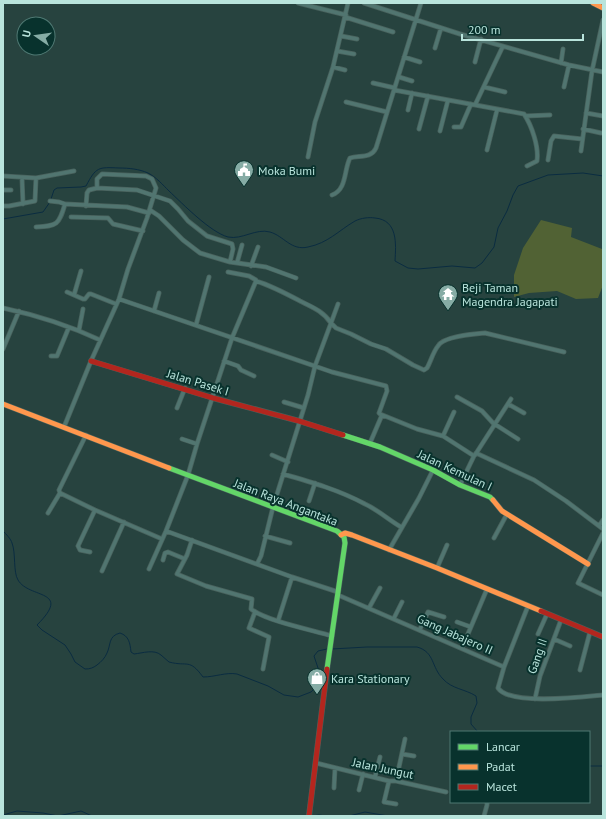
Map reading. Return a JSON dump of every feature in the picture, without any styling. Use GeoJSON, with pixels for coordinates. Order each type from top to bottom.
{"type":"FeatureCollection","features":[{"type":"Feature","properties":{"kind":"street"},"geometry":{"type":"LineString","coordinates":[[298,3],[345,16],[393,32]]}},
{"type":"Feature","properties":{"kind":"street"},"geometry":{"type":"LineString","coordinates":[[308,157],[317,116],[333,67],[348,3]]}},
{"type":"Feature","properties":{"kind":"street"},"geometry":{"type":"LineString","coordinates":[[364,3],[503,46],[592,71],[603,72]]}},
{"type":"Feature","properties":{"kind":"street"},"geometry":{"type":"LineString","coordinates":[[332,195],[338,192],[342,184],[350,158],[363,157],[375,151],[421,3]]}},
{"type":"Feature","properties":{"kind":"street"},"geometry":{"type":"LineString","coordinates":[[593,3],[603,8]]}},
{"type":"Feature","properties":{"kind":"street"},"geometry":{"type":"LineString","coordinates":[[581,151],[592,71],[603,20]]}},
{"type":"Feature","properties":{"kind":"street"},"geometry":{"type":"LineString","coordinates":[[435,48],[441,28]]}},
{"type":"Feature","properties":{"kind":"street"},"geometry":{"type":"LineString","coordinates":[[341,36],[357,39]]}},
{"type":"Feature","properties":{"kind":"street"},"geometry":{"type":"LineString","coordinates":[[475,62],[481,39]]}},
{"type":"Feature","properties":{"kind":"street"},"geometry":{"type":"LineString","coordinates":[[454,127],[461,127],[484,87],[503,46]]}},
{"type":"Feature","properties":{"kind":"street"},"geometry":{"type":"LineString","coordinates":[[561,62],[563,49]]}},
{"type":"Feature","properties":{"kind":"street"},"geometry":{"type":"LineString","coordinates":[[337,51],[354,54]]}},
{"type":"Feature","properties":{"kind":"street"},"geometry":{"type":"LineString","coordinates":[[404,57],[420,62]]}},
{"type":"Feature","properties":{"kind":"street"},"geometry":{"type":"LineString","coordinates":[[564,87],[569,65]]}},
{"type":"Feature","properties":{"kind":"street"},"geometry":{"type":"LineString","coordinates":[[333,67],[345,70]]}},
{"type":"Feature","properties":{"kind":"street"},"geometry":{"type":"LineString","coordinates":[[399,77],[412,80]]}},
{"type":"Feature","properties":{"kind":"street"},"geometry":{"type":"LineString","coordinates":[[374,84],[412,93],[523,114],[525,116],[550,115]]}},
{"type":"Feature","properties":{"kind":"street"},"geometry":{"type":"LineString","coordinates":[[484,87],[505,92]]}},
{"type":"Feature","properties":{"kind":"street"},"geometry":{"type":"LineString","coordinates":[[408,110],[412,93]]}},
{"type":"Feature","properties":{"kind":"street"},"geometry":{"type":"LineString","coordinates":[[419,130],[428,96]]}},
{"type":"Feature","properties":{"kind":"street"},"geometry":{"type":"LineString","coordinates":[[440,131],[448,100]]}},
{"type":"Feature","properties":{"kind":"street"},"geometry":{"type":"LineString","coordinates":[[346,102],[387,112]]}},
{"type":"Feature","properties":{"kind":"street"},"geometry":{"type":"LineString","coordinates":[[487,150],[497,110]]}},
{"type":"Feature","properties":{"kind":"street"},"geometry":{"type":"LineString","coordinates":[[586,113],[603,116]]}},
{"type":"Feature","properties":{"kind":"street"},"geometry":{"type":"LineString","coordinates":[[525,116],[534,134],[537,152],[537,161],[527,166]]}},
{"type":"Feature","properties":{"kind":"street"},"geometry":{"type":"LineString","coordinates":[[583,129],[601,134]]}},
{"type":"Feature","properties":{"kind":"street"},"geometry":{"type":"LineString","coordinates":[[548,160],[551,141],[554,136],[582,139]]}},
{"type":"Feature","properties":{"kind":"street"},"geometry":{"type":"LineString","coordinates":[[3,176],[36,178],[74,171]]}},
{"type":"Feature","properties":{"kind":"street"},"geometry":{"type":"LineString","coordinates":[[64,427],[100,340],[119,299],[128,269],[155,196],[155,184],[152,179],[146,176],[102,174],[97,179],[97,188]]}},
{"type":"Feature","properties":{"kind":"street"},"geometry":{"type":"LineString","coordinates":[[22,178],[23,204]]}},
{"type":"Feature","properties":{"kind":"street"},"geometry":{"type":"LineString","coordinates":[[3,206],[35,201],[36,178]]}},
{"type":"Feature","properties":{"kind":"street"},"geometry":{"type":"LineString","coordinates":[[86,206],[88,192],[97,188],[137,190],[155,196],[172,203],[188,221],[207,236],[232,244],[233,250],[230,262]]}},
{"type":"Feature","properties":{"kind":"street"},"geometry":{"type":"LineString","coordinates":[[3,190],[11,190]]}},
{"type":"Feature","properties":{"kind":"street"},"geometry":{"type":"LineString","coordinates":[[50,201],[86,206],[126,207],[148,216],[159,216],[183,240],[200,253],[230,262],[266,267],[296,278]]}},
{"type":"Feature","properties":{"kind":"street"},"geometry":{"type":"LineString","coordinates":[[36,227],[49,226],[56,223],[61,217],[65,204]]}},
{"type":"Feature","properties":{"kind":"street"},"geometry":{"type":"LineString","coordinates":[[71,217],[108,218],[113,224],[143,231]]}},
{"type":"Feature","properties":{"kind":"street"},"geometry":{"type":"LineString","coordinates":[[237,263],[242,245]]}},
{"type":"Feature","properties":{"kind":"street"},"geometry":{"type":"LineString","coordinates":[[251,266],[258,247]]}},
{"type":"Feature","properties":{"kind":"street"},"geometry":{"type":"LineString","coordinates":[[74,295],[81,270]]}},
{"type":"Feature","properties":{"kind":"street"},"geometry":{"type":"LineString","coordinates":[[228,272],[250,276],[256,281],[272,286],[309,304],[321,311],[336,328],[386,349],[424,370],[427,368],[440,343],[452,338],[475,334],[485,333],[564,352]]}},
{"type":"Feature","properties":{"kind":"street"},"geometry":{"type":"LineString","coordinates":[[196,325],[209,277]]}},
{"type":"Feature","properties":{"kind":"street"},"geometry":{"type":"LineString","coordinates":[[148,569],[166,531],[188,475],[224,360],[256,281]]}},
{"type":"Feature","properties":{"kind":"street"},"geometry":{"type":"LineString","coordinates":[[67,292],[84,299],[90,294],[116,304]]}},
{"type":"Feature","properties":{"kind":"street"},"geometry":{"type":"LineString","coordinates":[[154,311],[159,293]]}},
{"type":"Feature","properties":{"kind":"street"},"geometry":{"type":"LineString","coordinates":[[119,299],[315,366],[386,386],[387,391],[379,412],[382,415],[417,429],[442,436],[475,455],[534,480],[566,501],[603,529]]}},
{"type":"Feature","properties":{"kind":"street"},"geometry":{"type":"LineString","coordinates":[[257,564],[261,556],[273,507],[288,462],[315,366],[338,304]]}},
{"type":"Feature","properties":{"kind":"street"},"geometry":{"type":"LineString","coordinates":[[3,308],[19,311],[80,330],[100,340]]}},
{"type":"Feature","properties":{"kind":"street"},"geometry":{"type":"LineString","coordinates":[[80,330],[83,309]]}},
{"type":"Feature","properties":{"kind":"street"},"geometry":{"type":"LineString","coordinates":[[3,349],[19,311]]}},
{"type":"Feature","properties":{"kind":"street"},"geometry":{"type":"LineString","coordinates":[[51,356],[57,356],[70,327]]}},
{"type":"Feature","properties":{"kind":"street"},"geometry":{"type":"LineString","coordinates":[[224,360],[238,366],[241,370],[254,376]]}},
{"type":"Feature","properties":{"kind":"street","name":"Jalan Pasek I"},"geometry":{"type":"LineString","coordinates":[[91,361],[185,388],[213,398],[300,421]]}},
{"type":"Feature","properties":{"kind":"street"},"geometry":{"type":"LineString","coordinates":[[178,408],[185,388]]}},
{"type":"Feature","properties":{"kind":"street"},"geometry":{"type":"LineString","coordinates":[[457,397],[482,411],[489,420],[518,439]]}},
{"type":"Feature","properties":{"kind":"street"},"geometry":{"type":"LineString","coordinates":[[460,485],[475,455],[511,400]]}},
{"type":"Feature","properties":{"kind":"street"},"geometry":{"type":"LineString","coordinates":[[284,402],[304,408]]}},
{"type":"Feature","properties":{"kind":"street","name":"Jalan Raya Angantaka"},"geometry":{"type":"LineString","coordinates":[[3,404],[296,515],[337,531],[344,537],[345,543],[338,593],[329,635],[331,643],[309,813]]}},
{"type":"Feature","properties":{"kind":"street"},"geometry":{"type":"LineString","coordinates":[[508,404],[524,413]]}},
{"type":"Feature","properties":{"kind":"street"},"geometry":{"type":"LineString","coordinates":[[442,436],[454,412]]}},
{"type":"Feature","properties":{"kind":"street"},"geometry":{"type":"LineString","coordinates":[[370,443],[382,415]]}},
{"type":"Feature","properties":{"kind":"street","name":"Jalan Kemulan I"},"geometry":{"type":"LineString","coordinates":[[300,421],[370,443],[433,470],[460,485],[490,497],[500,510],[588,564]]}},
{"type":"Feature","properties":{"kind":"street"},"geometry":{"type":"LineString","coordinates":[[48,513],[60,493],[59,490],[86,435]]}},
{"type":"Feature","properties":{"kind":"street"},"geometry":{"type":"LineString","coordinates":[[182,439],[197,444]]}},
{"type":"Feature","properties":{"kind":"street"},"geometry":{"type":"LineString","coordinates":[[272,455],[288,462]]}},
{"type":"Feature","properties":{"kind":"street"},"geometry":{"type":"LineString","coordinates":[[390,547],[419,498],[433,470]]}},
{"type":"Feature","properties":{"kind":"street"},"geometry":{"type":"LineString","coordinates":[[283,474],[315,483],[360,501],[401,527]]}},
{"type":"Feature","properties":{"kind":"street"},"geometry":{"type":"LineString","coordinates":[[309,501],[315,483]]}},
{"type":"Feature","properties":{"kind":"street"},"geometry":{"type":"LineString","coordinates":[[60,493],[162,539]]}},
{"type":"Feature","properties":{"kind":"street"},"geometry":{"type":"LineString","coordinates":[[90,552],[80,550],[78,546],[95,510]]}},
{"type":"Feature","properties":{"kind":"street"},"geometry":{"type":"LineString","coordinates":[[494,538],[507,514]]}},
{"type":"Feature","properties":{"kind":"street"},"geometry":{"type":"LineString","coordinates":[[599,526],[603,520]]}},
{"type":"Feature","properties":{"kind":"street"},"geometry":{"type":"LineString","coordinates":[[102,571],[124,522]]}},
{"type":"Feature","properties":{"kind":"street","name":"Gang Jabajero II"},"geometry":{"type":"LineString","coordinates":[[166,531],[338,593],[504,667],[528,606]]}},
{"type":"Feature","properties":{"kind":"street"},"geometry":{"type":"LineString","coordinates":[[341,534],[345,533],[390,547],[603,637]]}},
{"type":"Feature","properties":{"kind":"street"},"geometry":{"type":"LineString","coordinates":[[603,533],[578,583],[603,595]]}},
{"type":"Feature","properties":{"kind":"street"},"geometry":{"type":"LineString","coordinates":[[266,536],[290,543]]}},
{"type":"Feature","properties":{"kind":"street"},"geometry":{"type":"LineString","coordinates":[[192,540],[185,559],[177,574],[206,586],[252,599],[251,608],[255,612],[278,621],[329,635]]}},
{"type":"Feature","properties":{"kind":"street"},"geometry":{"type":"LineString","coordinates":[[437,568],[447,545]]}},
{"type":"Feature","properties":{"kind":"street"},"geometry":{"type":"LineString","coordinates":[[163,560],[165,554],[168,552],[185,559]]}},
{"type":"Feature","properties":{"kind":"street"},"geometry":{"type":"LineString","coordinates":[[278,621],[292,577]]}},
{"type":"Feature","properties":{"kind":"street"},"geometry":{"type":"LineString","coordinates":[[369,608],[380,588]]}},
{"type":"Feature","properties":{"kind":"street"},"geometry":{"type":"LineString","coordinates":[[462,648],[487,589]]}},
{"type":"Feature","properties":{"kind":"street"},"geometry":{"type":"LineString","coordinates":[[394,618],[402,602]]}},
{"type":"Feature","properties":{"kind":"street"},"geometry":{"type":"LineString","coordinates":[[255,612],[249,628],[269,636],[263,669]]}},
{"type":"Feature","properties":{"kind":"street"},"geometry":{"type":"LineString","coordinates":[[420,630],[428,612],[444,617]]}},
{"type":"Feature","properties":{"kind":"street"},"geometry":{"type":"LineString","coordinates":[[538,634],[547,614]]}},
{"type":"Feature","properties":{"kind":"street","name":"Gang II"},"geometry":{"type":"LineString","coordinates":[[535,700],[540,676],[561,620]]}},
{"type":"Feature","properties":{"kind":"street"},"geometry":{"type":"LineString","coordinates":[[457,622],[471,627]]}},
{"type":"Feature","properties":{"kind":"street"},"geometry":{"type":"LineString","coordinates":[[580,670],[590,632]]}},
{"type":"Feature","properties":{"kind":"street"},"geometry":{"type":"LineString","coordinates":[[554,639],[570,646]]}},
{"type":"Feature","properties":{"kind":"street"},"geometry":{"type":"LineString","coordinates":[[504,667],[498,687],[499,690],[511,695],[535,700],[603,695]]}},
{"type":"Feature","properties":{"kind":"street"},"geometry":{"type":"LineString","coordinates":[[396,781],[406,739]]}},
{"type":"Feature","properties":{"kind":"street"},"geometry":{"type":"LineString","coordinates":[[402,754],[414,756]]}},
{"type":"Feature","properties":{"kind":"street"},"geometry":{"type":"LineString","coordinates":[[375,777],[380,757]]}},
{"type":"Feature","properties":{"kind":"street","name":"Jalan Jungut"},"geometry":{"type":"LineString","coordinates":[[316,763],[389,781],[396,781],[446,792]]}},
{"type":"Feature","properties":{"kind":"street"},"geometry":{"type":"LineString","coordinates":[[334,788],[335,768]]}},
{"type":"Feature","properties":{"kind":"street"},"geometry":{"type":"LineString","coordinates":[[359,790],[363,774]]}},
{"type":"Feature","properties":{"kind":"street"},"geometry":{"type":"LineString","coordinates":[[389,781],[384,802],[396,804]]}},
{"type":"Feature","properties":{"kind":"street"},"geometry":{"type":"LineString","coordinates":[[484,816],[487,803]]}},
{"type":"Feature","properties":{"kind":"green space"},"geometry":{"type":"Polygon","coordinates":[[[541,220],[572,228],[571,237],[602,249],[603,285],[598,298],[576,299],[557,291],[529,293],[514,297],[514,275],[523,248],[541,220]]]}},
{"type":"Feature","properties":{"kind":"waterway"},"geometry":{"type":"LineString","coordinates":[[51,199],[54,190],[57,188],[86,186],[92,175],[102,168],[134,169],[148,173],[154,177],[205,224],[213,230],[228,237],[238,237],[265,231],[275,234],[292,245],[302,248],[327,240],[357,220],[375,218],[383,220],[392,228],[396,247],[395,261],[408,268],[418,269],[452,266],[475,268],[482,263],[494,247],[498,228],[518,186],[548,175],[583,173],[603,176]]}},
{"type":"Feature","properties":{"kind":"waterway"},"geometry":{"type":"LineString","coordinates":[[3,219],[43,212],[50,202]]}},
{"type":"Feature","properties":{"kind":"waterway"},"geometry":{"type":"LineString","coordinates":[[3,531],[10,538],[12,543],[16,577],[18,580],[23,586],[45,596],[50,600],[51,605],[47,614],[37,625],[65,645],[75,662],[85,669],[93,668],[105,657],[113,636],[120,633],[127,638],[131,652],[134,654],[155,652],[169,662],[191,665],[203,677],[237,674],[268,686],[284,695],[298,697],[311,692],[316,687],[319,671],[314,656],[318,651],[327,649]]}},
{"type":"Feature","properties":{"kind":"waterway"},"geometry":{"type":"LineString","coordinates":[[332,649],[367,647],[417,647],[423,649],[430,656],[436,670],[443,679],[454,687],[476,696],[477,703],[471,717],[471,724],[477,731]]}},
{"type":"Feature","properties":{"kind":"waterway"},"geometry":{"type":"LineString","coordinates":[[590,766],[603,766]]}},
{"type":"Feature","properties":{"kind":"waterway"},"geometry":{"type":"LineString","coordinates":[[3,815],[17,811],[58,816],[81,811],[92,816]]}},
{"type":"Feature","properties":{"kind":"waterway"},"geometry":{"type":"LineString","coordinates":[[349,816],[365,812],[388,816]]}},
{"type":"Feature","properties":{"kind":"waterway"},"geometry":{"type":"LineString","coordinates":[[312,816],[326,816]]}},
{"type":"Feature","properties":{"kind":"traffic: fast"},"geometry":{"type":"LineString","coordinates":[[343,435],[380,447],[433,470],[460,485],[490,497],[493,500]]}},
{"type":"Feature","properties":{"kind":"traffic: fast"},"geometry":{"type":"LineString","coordinates":[[169,468],[337,531],[344,537],[345,543],[327,669]]}},
{"type":"Feature","properties":{"kind":"traffic: slow"},"geometry":{"type":"LineString","coordinates":[[593,3],[603,8]]}},
{"type":"Feature","properties":{"kind":"traffic: slow"},"geometry":{"type":"LineString","coordinates":[[3,404],[169,468]]}},
{"type":"Feature","properties":{"kind":"traffic: slow"},"geometry":{"type":"LineString","coordinates":[[493,500],[502,511],[588,564]]}},
{"type":"Feature","properties":{"kind":"traffic: slow"},"geometry":{"type":"LineString","coordinates":[[341,535],[345,533],[352,535],[541,611]]}},
{"type":"Feature","properties":{"kind":"traffic: jam"},"geometry":{"type":"LineString","coordinates":[[91,361],[343,435]]}},
{"type":"Feature","properties":{"kind":"traffic: jam"},"geometry":{"type":"LineString","coordinates":[[541,611],[603,637]]}},
{"type":"Feature","properties":{"kind":"traffic: jam"},"geometry":{"type":"LineString","coordinates":[[309,816],[327,669]]}},
{"type":"Feature","properties":{"kind":"place","name":"Moka Bumi"},"geometry":{"type":"Point","coordinates":[244,187]}},
{"type":"Feature","properties":{"kind":"place","name":"Beji Taman Magendra Jagapati"},"geometry":{"type":"Point","coordinates":[448,311]}},
{"type":"Feature","properties":{"kind":"place","name":"Kara Stationary"},"geometry":{"type":"Point","coordinates":[317,695]}}]}
